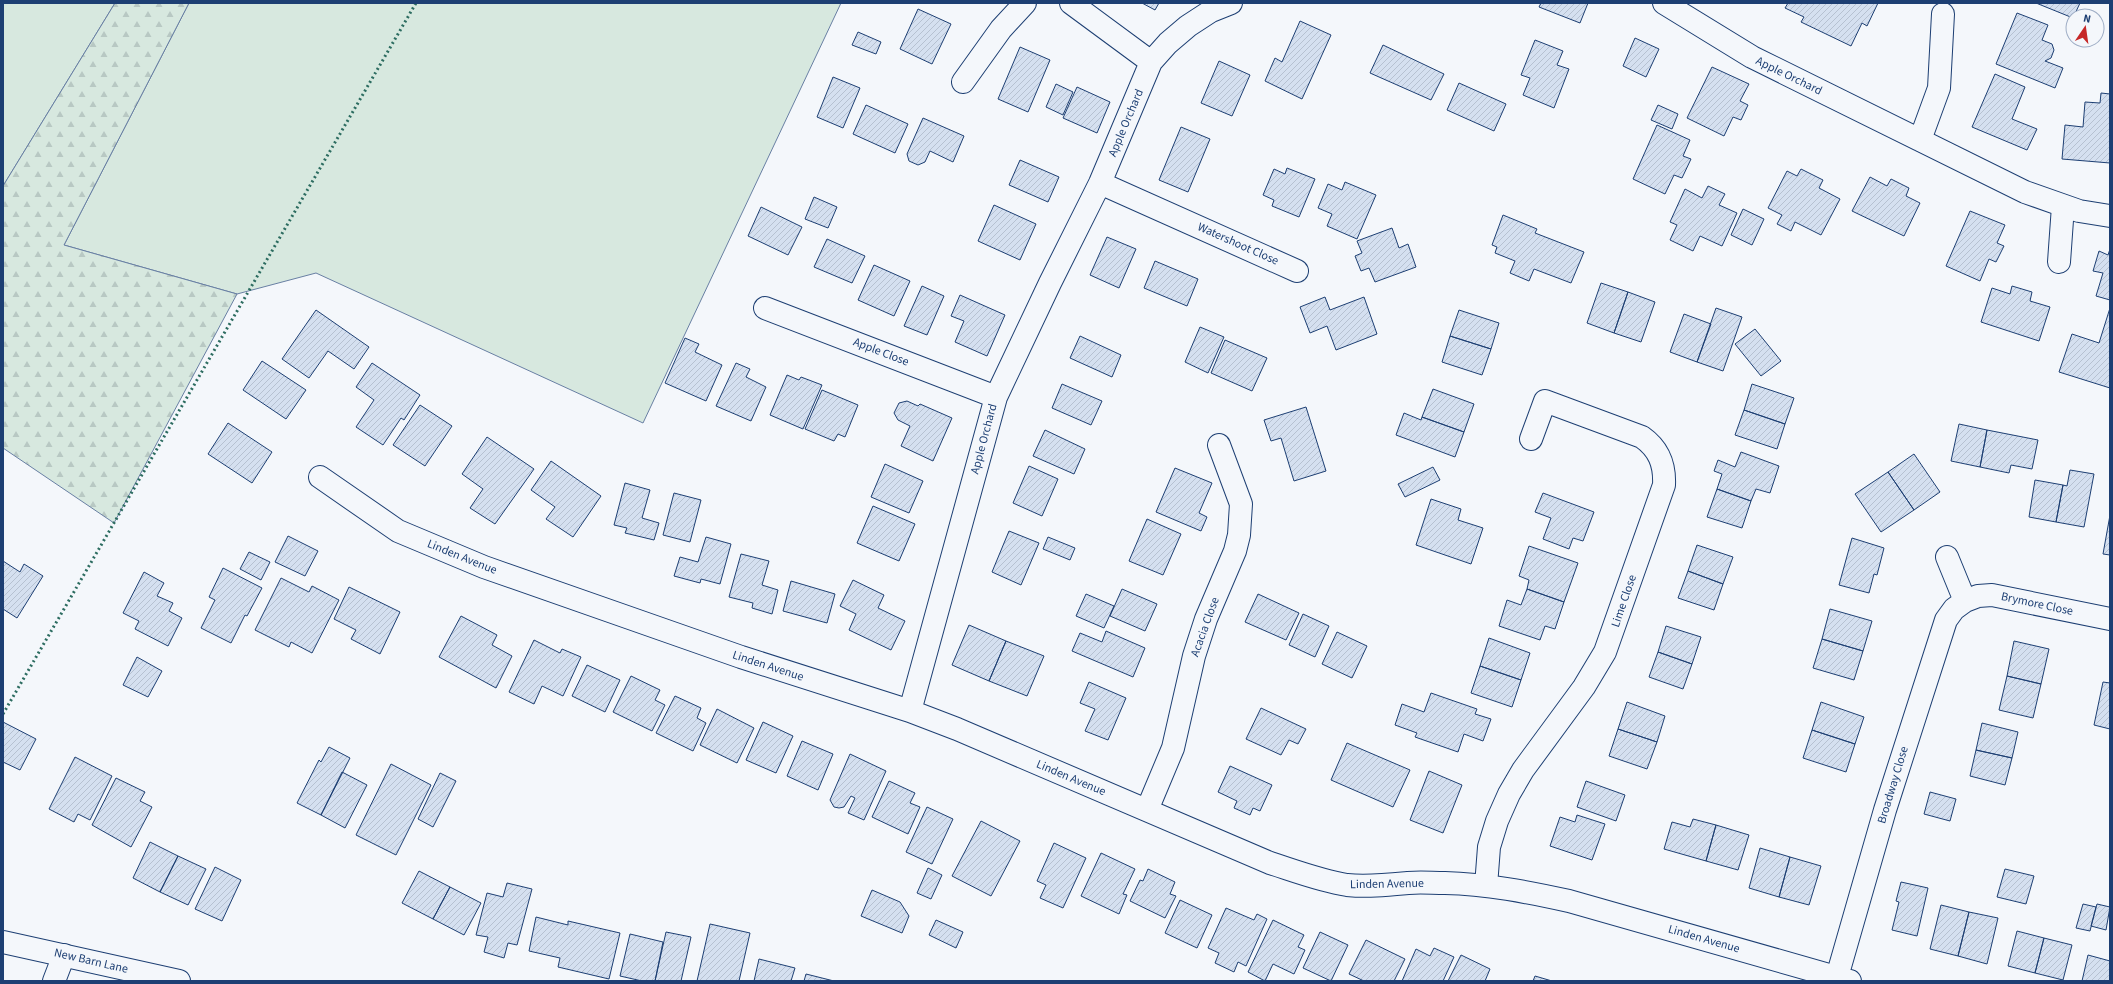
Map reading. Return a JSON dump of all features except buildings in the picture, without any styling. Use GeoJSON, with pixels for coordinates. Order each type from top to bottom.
{"type":"FeatureCollection","features":[{"type":"Feature","properties":{"kind":"street"},"geometry":{"type":"LineString","coordinates":[[963,82],[1001,29],[1024,3]]}},
{"type":"Feature","properties":{"kind":"street"},"geometry":{"type":"LineString","coordinates":[[1071,3],[1151,62]]}},
{"type":"Feature","properties":{"kind":"street","name":"Apple Orchard"},"geometry":{"type":"LineString","coordinates":[[910,711],[996,397],[1050,283],[1100,183],[1151,62],[1168,43],[1188,26],[1211,11],[1232,3]]}},
{"type":"Feature","properties":{"kind":"street","name":"Apple Orchard"},"geometry":{"type":"LineString","coordinates":[[1664,3],[1752,58],[2025,192],[2090,214],[2110,216]]}},
{"type":"Feature","properties":{"kind":"street"},"geometry":{"type":"LineString","coordinates":[[1920,140],[1939,88],[1943,14]]}},
{"type":"Feature","properties":{"kind":"street","name":"Watershoot Close"},"geometry":{"type":"LineString","coordinates":[[1100,183],[1297,270]]}},
{"type":"Feature","properties":{"kind":"street"},"geometry":{"type":"LineString","coordinates":[[2059,262],[2063,206]]}},
{"type":"Feature","properties":{"kind":"street","name":"Apple Close"},"geometry":{"type":"LineString","coordinates":[[766,308],[996,397]]}},
{"type":"Feature","properties":{"kind":"street","name":"Lime Close"},"geometry":{"type":"LineString","coordinates":[[1486,886],[1488,847],[1506,801],[1523,770],[1584,687],[1605,652],[1664,485],[1662,463],[1658,452],[1642,437],[1545,402],[1531,439]]}},
{"type":"Feature","properties":{"kind":"street","name":"Acacia Close"},"geometry":{"type":"LineString","coordinates":[[1147,810],[1173,748],[1197,648],[1206,618],[1235,551],[1239,535],[1241,504],[1220,445]]}},
{"type":"Feature","properties":{"kind":"street","name":"Linden Avenue"},"geometry":{"type":"LineString","coordinates":[[320,477],[398,531],[484,567],[741,657],[910,711],[957,728],[1270,863],[1324,880],[1369,886],[1408,883],[1486,886],[1568,901],[1843,979]]}},
{"type":"Feature","properties":{"kind":"street"},"geometry":{"type":"LineString","coordinates":[[1947,557],[1965,601]]}},
{"type":"Feature","properties":{"kind":"street","name":"Brymore Close"},"geometry":{"type":"LineString","coordinates":[[1965,601],[1978,596],[1992,595],[2110,619]]}},
{"type":"Feature","properties":{"kind":"street","name":"Broadway Close"},"geometry":{"type":"LineString","coordinates":[[1843,979],[1885,810],[1933,659],[1946,620],[1954,609],[1965,601]]}},
{"type":"Feature","properties":{"kind":"street","name":"New Barn Lane"},"geometry":{"type":"LineString","coordinates":[[3,942],[179,981]]}},
{"type":"Feature","properties":{"kind":"street"},"geometry":{"type":"LineString","coordinates":[[54,981],[64,955]]}},
{"type":"Feature","properties":{"kind":"green space"},"geometry":{"type":"Polygon","coordinates":[[[3,3],[115,3],[3,186],[3,3]]]}},
{"type":"Feature","properties":{"kind":"green space"},"geometry":{"type":"Polygon","coordinates":[[[115,3],[189,3],[64,245],[237,294],[114,523],[3,448],[3,186],[115,3]]]}},
{"type":"Feature","properties":{"kind":"green space"},"geometry":{"type":"Polygon","coordinates":[[[189,3],[841,3],[643,423],[316,273],[237,294],[64,245],[189,3]]]}},
{"type":"Feature","properties":{"kind":"hedge"},"geometry":{"type":"LineString","coordinates":[[3,714],[416,3]]}}]}
